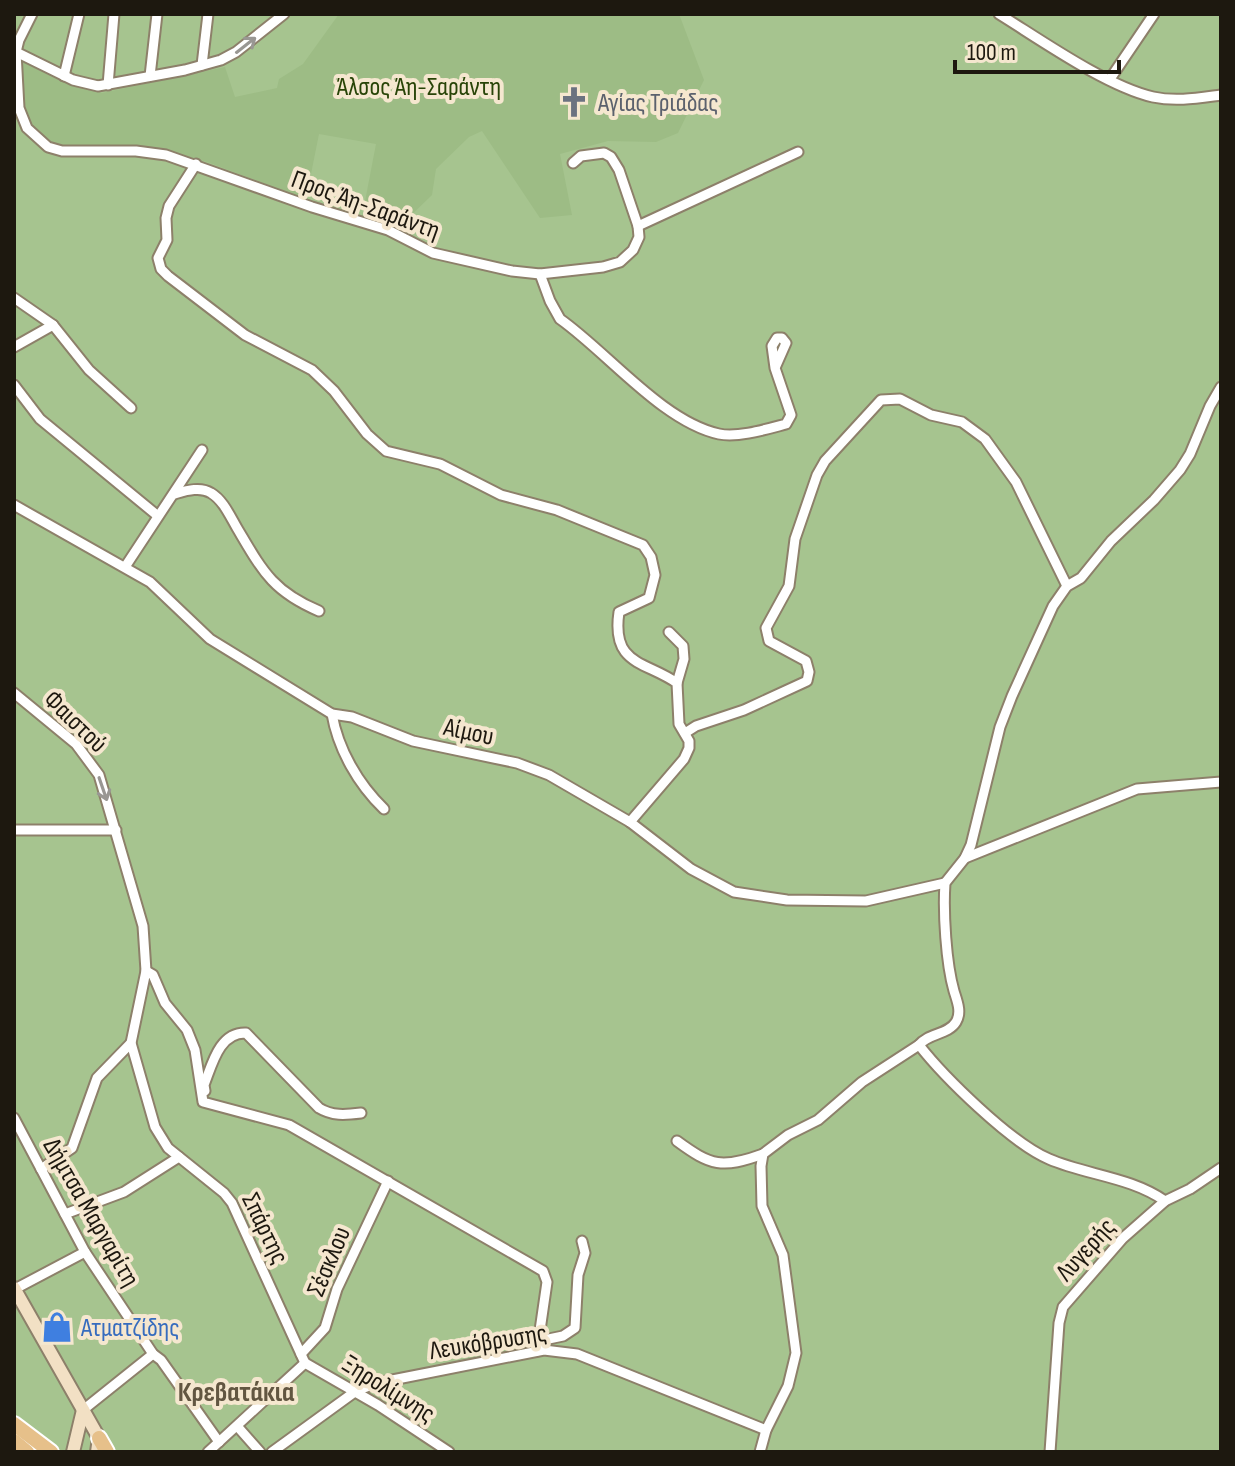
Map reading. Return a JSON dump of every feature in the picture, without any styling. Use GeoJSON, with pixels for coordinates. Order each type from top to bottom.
{"type":"FeatureCollection","features":[{"type":"Feature","properties":{"kind":"main road"},"geometry":{"type":"LineString","coordinates":[[14,1289],[83,1410],[98,1445],[107,1452]]}},
{"type":"Feature","properties":{"kind":"main road"},"geometry":{"type":"LineString","coordinates":[[73,1452],[83,1410]]}},
{"type":"Feature","properties":{"kind":"main road"},"geometry":{"type":"LineString","coordinates":[[14,1424],[51,1452]]}},
{"type":"Feature","properties":{"kind":"main road"},"geometry":{"type":"LineString","coordinates":[[14,1441],[27,1452]]}},
{"type":"Feature","properties":{"kind":"street"},"geometry":{"type":"LineString","coordinates":[[32,14],[15,51],[64,76],[91,85],[108,85],[228,57],[284,14]]}},
{"type":"Feature","properties":{"kind":"street"},"geometry":{"type":"LineString","coordinates":[[64,76],[79,14]]}},
{"type":"Feature","properties":{"kind":"street"},"geometry":{"type":"LineString","coordinates":[[108,85],[114,14]]}},
{"type":"Feature","properties":{"kind":"street"},"geometry":{"type":"LineString","coordinates":[[150,76],[157,14]]}},
{"type":"Feature","properties":{"kind":"street"},"geometry":{"type":"LineString","coordinates":[[202,65],[208,14]]}},
{"type":"Feature","properties":{"kind":"street"},"geometry":{"type":"LineString","coordinates":[[999,14],[1110,79],[1154,97],[1184,100],[1221,95]]}},
{"type":"Feature","properties":{"kind":"street"},"geometry":{"type":"LineString","coordinates":[[1110,79],[1154,14]]}},
{"type":"Feature","properties":{"kind":"street","name":"Προς Άη-Σαράντη"},"geometry":{"type":"LineString","coordinates":[[15,51],[22,118],[36,139],[48,147],[84,152],[151,153],[196,164],[312,207],[388,230],[433,253],[512,271],[540,274],[603,267],[620,262],[633,250],[639,237],[638,226]]}},
{"type":"Feature","properties":{"kind":"street"},"geometry":{"type":"LineString","coordinates":[[573,163],[591,153],[604,153],[611,157],[638,226],[798,152]]}},
{"type":"Feature","properties":{"kind":"street"},"geometry":{"type":"LineString","coordinates":[[196,164],[169,206],[167,240],[158,258],[161,269],[245,335],[312,370],[334,391],[367,434],[386,451],[440,464],[491,491],[557,510],[643,545],[651,557],[654,586],[649,598],[619,612],[621,641],[632,661],[677,683]]}},
{"type":"Feature","properties":{"kind":"street"},"geometry":{"type":"LineString","coordinates":[[540,274],[560,319],[587,338],[620,370],[676,415],[711,431],[728,435],[786,424],[791,415],[775,368]]}},
{"type":"Feature","properties":{"kind":"street"},"geometry":{"type":"LineString","coordinates":[[14,298],[53,325],[89,370],[131,408]]}},
{"type":"Feature","properties":{"kind":"street"},"geometry":{"type":"LineString","coordinates":[[14,347],[53,325]]}},
{"type":"Feature","properties":{"kind":"street"},"geometry":{"type":"LineString","coordinates":[[14,385],[40,419],[158,516]]}},
{"type":"Feature","properties":{"kind":"street"},"geometry":{"type":"LineString","coordinates":[[677,1141],[698,1157],[714,1163],[731,1163],[763,1154],[788,1135],[818,1120],[862,1082],[919,1045],[923,1039],[951,1028],[957,1020],[959,1013],[949,963],[945,883],[965,858],[989,781],[1000,727],[1012,696],[1045,621],[1067,586],[1081,578],[1111,541],[1175,477],[1190,454],[1221,387]]}},
{"type":"Feature","properties":{"kind":"street"},"geometry":{"type":"LineString","coordinates":[[685,733],[696,726],[767,701],[807,681],[809,672],[806,661],[769,641],[766,628],[789,586],[795,539],[817,475],[825,461],[881,400],[900,399],[931,415],[962,422],[985,439],[1016,482],[1067,586]]}},
{"type":"Feature","properties":{"kind":"street"},"geometry":{"type":"LineString","coordinates":[[125,567],[202,450]]}},
{"type":"Feature","properties":{"kind":"street"},"geometry":{"type":"LineString","coordinates":[[174,494],[200,490],[210,492],[223,506],[259,565],[279,589],[319,611]]}},
{"type":"Feature","properties":{"kind":"street","name":"Αίμου"},"geometry":{"type":"LineString","coordinates":[[14,505],[125,567],[164,593],[210,639],[229,653],[332,714],[352,717],[434,747],[507,761],[563,782],[630,822],[709,880],[734,892],[787,900],[866,901],[945,883]]}},
{"type":"Feature","properties":{"kind":"street"},"geometry":{"type":"LineString","coordinates":[[630,822],[684,759],[689,748],[677,711],[677,683],[684,659],[683,646],[669,632]]}},
{"type":"Feature","properties":{"kind":"street","name":"Φαιστού"},"geometry":{"type":"LineString","coordinates":[[14,693],[86,755],[99,775],[143,926],[146,971]]}},
{"type":"Feature","properties":{"kind":"street"},"geometry":{"type":"LineString","coordinates":[[332,714],[334,729],[356,774],[370,796],[384,809]]}},
{"type":"Feature","properties":{"kind":"street"},"geometry":{"type":"LineString","coordinates":[[965,858],[1137,789],[1221,782]]}},
{"type":"Feature","properties":{"kind":"street"},"geometry":{"type":"LineString","coordinates":[[14,830],[116,830]]}},
{"type":"Feature","properties":{"kind":"street"},"geometry":{"type":"LineString","coordinates":[[41,1169],[72,1148],[97,1078],[131,1043],[146,971],[153,975],[165,1003],[187,1030],[195,1050],[202,1100],[289,1125],[543,1271],[547,1282],[538,1346],[575,1328],[578,1275],[585,1253],[582,1241]]}},
{"type":"Feature","properties":{"kind":"street"},"geometry":{"type":"LineString","coordinates":[[206,1103],[204,1085],[218,1051],[237,1033],[246,1033],[319,1108],[335,1114],[361,1113]]}},
{"type":"Feature","properties":{"kind":"street","name":"Σπάρτης"},"geometry":{"type":"LineString","coordinates":[[131,1043],[161,1140],[217,1186],[232,1203],[303,1358]]}},
{"type":"Feature","properties":{"kind":"street"},"geometry":{"type":"LineString","coordinates":[[919,1045],[932,1062],[1030,1149],[1067,1166],[1143,1188],[1165,1201]]}},
{"type":"Feature","properties":{"kind":"street","name":"Δήμτσα Μαργαρίτη"},"geometry":{"type":"LineString","coordinates":[[14,1118],[85,1252],[153,1354],[161,1360],[219,1442]]}},
{"type":"Feature","properties":{"kind":"street"},"geometry":{"type":"LineString","coordinates":[[760,1452],[766,1430],[788,1386],[796,1353],[783,1255],[762,1206],[763,1154]]}},
{"type":"Feature","properties":{"kind":"street"},"geometry":{"type":"LineString","coordinates":[[65,1214],[124,1192],[179,1157]]}},
{"type":"Feature","properties":{"kind":"street","name":"Λυγερής"},"geometry":{"type":"LineString","coordinates":[[1050,1452],[1059,1323],[1063,1307],[1123,1238],[1165,1201],[1221,1168]]}},
{"type":"Feature","properties":{"kind":"street","name":"Σέσκλου"},"geometry":{"type":"LineString","coordinates":[[208,1452],[303,1358],[325,1328],[337,1289],[388,1181]]}},
{"type":"Feature","properties":{"kind":"street"},"geometry":{"type":"LineString","coordinates":[[14,1289],[85,1252]]}},
{"type":"Feature","properties":{"kind":"street","name":"Λευκόβρυσης"},"geometry":{"type":"LineString","coordinates":[[272,1452],[356,1391],[377,1383],[538,1346],[577,1354],[766,1430]]}},
{"type":"Feature","properties":{"kind":"street"},"geometry":{"type":"LineString","coordinates":[[83,1410],[153,1354]]}},
{"type":"Feature","properties":{"kind":"street","name":"Ξηρολίμνης"},"geometry":{"type":"LineString","coordinates":[[303,1358],[449,1452]]}},
{"type":"Feature","properties":{"kind":"street"},"geometry":{"type":"LineString","coordinates":[[237,1426],[260,1452]]}},
{"type":"Feature","properties":{"kind":"green space"},"geometry":{"type":"Polygon","coordinates":[[[14,14],[1221,14],[1221,1452],[14,1452],[14,14]]]}},
{"type":"Feature","properties":{"kind":"green space","name":"Άλσος Άη-Σαράντη"},"geometry":{"type":"Polygon","coordinates":[[[339,14],[679,14],[704,80],[678,133],[656,142],[608,141],[560,154],[572,215],[540,218],[482,131],[469,137],[436,169],[432,195],[399,227],[362,217],[376,144],[319,134],[306,199],[207,162],[156,148],[62,146],[42,138],[25,114],[22,62],[72,86],[102,93],[225,67],[235,97],[277,88],[279,79],[303,64],[339,14]]]}},
{"type":"Feature","properties":{"kind":"place","name":"Αγίας Τριάδας"},"geometry":{"type":"Point","coordinates":[574,102]}},
{"type":"Feature","properties":{"kind":"place","name":"Ατματζίδης"},"geometry":{"type":"Point","coordinates":[57,1327]}},
{"type":"Feature","properties":{"kind":"district","name":"Κρεβατάκια"},"geometry":{"type":"Point","coordinates":[236,1391]}}]}
